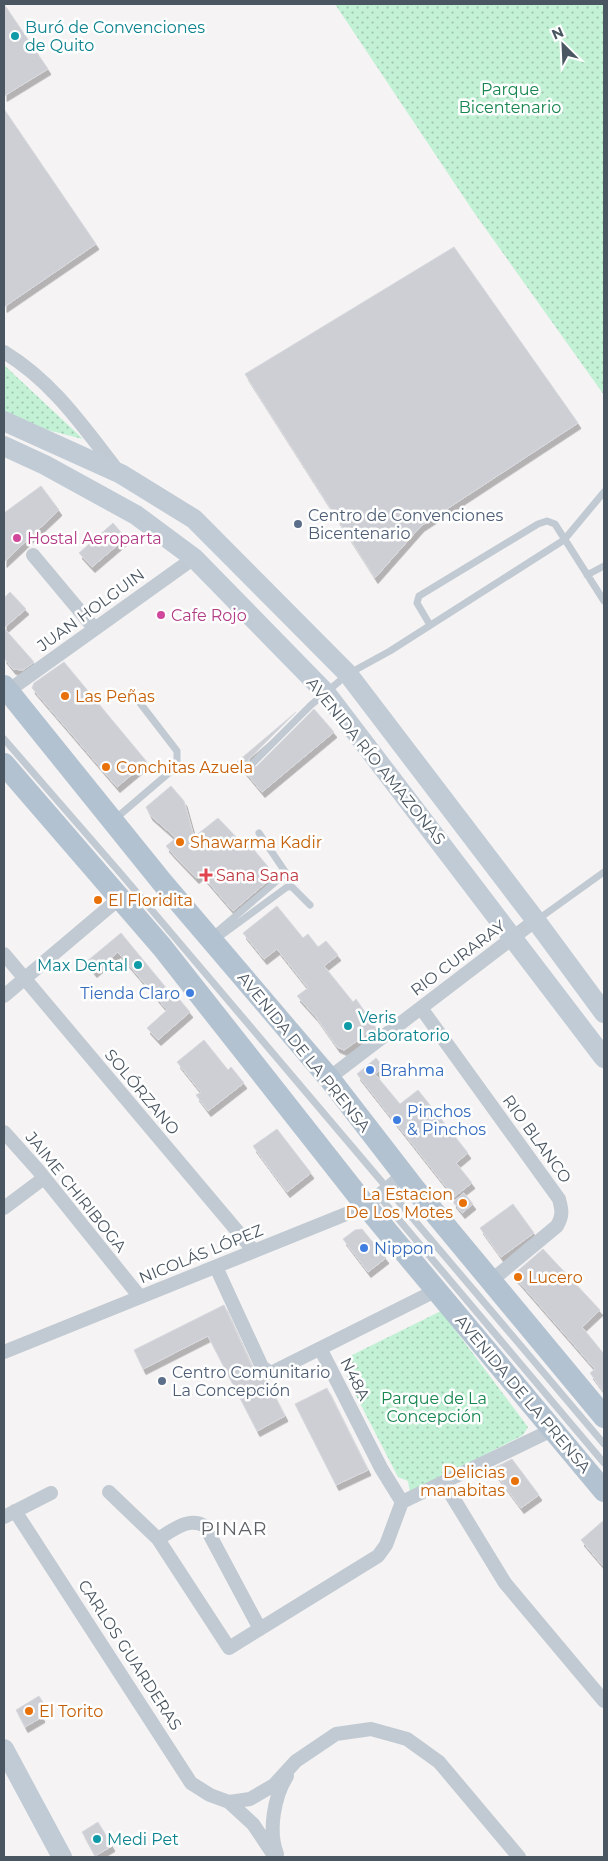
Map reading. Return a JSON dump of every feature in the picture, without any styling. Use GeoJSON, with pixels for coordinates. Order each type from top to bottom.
{"type":"FeatureCollection","features":[{"type":"Feature","properties":{"kind":"main road","name":"AVENIDA RÍO AMAZONAS"},"geometry":{"type":"LineString","coordinates":[[4,421],[121,474],[194,519],[348,674],[536,920],[604,1013]]}},
{"type":"Feature","properties":{"kind":"main road","name":"AVENIDA RÍO AMAZONAS"},"geometry":{"type":"LineString","coordinates":[[4,446],[45,465],[136,515],[194,558],[326,694],[514,937],[604,1058]]}},
{"type":"Feature","properties":{"kind":"main road","name":"AVENIDA DE LA PRENSA"},"geometry":{"type":"LineString","coordinates":[[6,688],[211,940],[329,1078],[384,1191],[437,1290],[604,1491]]}},
{"type":"Feature","properties":{"kind":"main road","name":"AVENIDA DE LA PRENSA"},"geometry":{"type":"LineString","coordinates":[[4,764],[120,897],[384,1191],[492,1280],[604,1417]]}},
{"type":"Feature","properties":{"kind":"main road"},"geometry":{"type":"LineString","coordinates":[[4,1749],[62,1857]]}},
{"type":"Feature","properties":{"kind":"street"},"geometry":{"type":"LineString","coordinates":[[4,352],[26,365],[50,386],[121,474]]}},
{"type":"Feature","properties":{"kind":"street"},"geometry":{"type":"LineString","coordinates":[[33,554],[94,628]]}},
{"type":"Feature","properties":{"kind":"street","name":"JUAN HOLGUIN"},"geometry":{"type":"LineString","coordinates":[[6,688],[194,558]]}},
{"type":"Feature","properties":{"kind":"street"},"geometry":{"type":"LineString","coordinates":[[4,996],[120,897]]}},
{"type":"Feature","properties":{"kind":"street","name":"RIO CURARAY"},"geometry":{"type":"LineString","coordinates":[[329,1078],[536,920]]}},
{"type":"Feature","properties":{"kind":"street","name":"SOLÓRZANO"},"geometry":{"type":"LineString","coordinates":[[4,954],[254,1251]]}},
{"type":"Feature","properties":{"kind":"street","name":"RIO BLANCO"},"geometry":{"type":"LineString","coordinates":[[421,1008],[559,1199],[562,1215],[557,1226],[492,1280]]}},
{"type":"Feature","properties":{"kind":"street","name":"JAIME CHIRIBOGA"},"geometry":{"type":"LineString","coordinates":[[4,1132],[44,1178],[140,1297]]}},
{"type":"Feature","properties":{"kind":"street"},"geometry":{"type":"LineString","coordinates":[[4,1208],[44,1178]]}},
{"type":"Feature","properties":{"kind":"street","name":"NICOLÁS LÓPEZ"},"geometry":{"type":"LineString","coordinates":[[4,1352],[254,1251],[384,1191]]}},
{"type":"Feature","properties":{"kind":"street"},"geometry":{"type":"LineString","coordinates":[[216,1266],[262,1367],[268,1373],[280,1371],[437,1290]]}},
{"type":"Feature","properties":{"kind":"street","name":"N48A"},"geometry":{"type":"LineString","coordinates":[[321,1350],[381,1468],[402,1502]]}},
{"type":"Feature","properties":{"kind":"street"},"geometry":{"type":"LineString","coordinates":[[109,1492],[158,1539],[229,1648],[378,1556],[386,1545],[402,1502],[552,1430]]}},
{"type":"Feature","properties":{"kind":"street"},"geometry":{"type":"LineString","coordinates":[[444,1483],[505,1584],[604,1701]]}},
{"type":"Feature","properties":{"kind":"street"},"geometry":{"type":"LineString","coordinates":[[10,1514],[51,1494]]}},
{"type":"Feature","properties":{"kind":"street","name":"CARLOS GUARDERAS"},"geometry":{"type":"LineString","coordinates":[[10,1514],[191,1783],[210,1795],[229,1802],[253,1824],[277,1857]]}},
{"type":"Feature","properties":{"kind":"street"},"geometry":{"type":"LineString","coordinates":[[158,1539],[187,1522],[194,1522],[205,1526],[260,1629]]}},
{"type":"Feature","properties":{"kind":"street"},"geometry":{"type":"LineString","coordinates":[[229,1802],[250,1799],[274,1785],[296,1760],[337,1734],[372,1729],[407,1739],[438,1762],[519,1857]]}},
{"type":"Feature","properties":{"kind":"street"},"geometry":{"type":"LineString","coordinates":[[277,1857],[273,1844],[274,1814],[283,1782],[296,1760]]}},
{"type":"Feature","properties":{"kind":"lane"},"geometry":{"type":"LineString","coordinates":[[253,763],[311,705],[348,674],[430,625],[564,540],[604,492]]}},
{"type":"Feature","properties":{"kind":"lane"},"geometry":{"type":"LineString","coordinates":[[430,625],[417,602],[419,596],[538,524],[547,521],[555,524],[604,601]]}},
{"type":"Feature","properties":{"kind":"lane"},"geometry":{"type":"LineString","coordinates":[[588,575],[604,566]]}},
{"type":"Feature","properties":{"kind":"lane"},"geometry":{"type":"LineString","coordinates":[[113,821],[177,766],[177,751],[140,703]]}},
{"type":"Feature","properties":{"kind":"lane"},"geometry":{"type":"LineString","coordinates":[[4,739],[134,889],[384,1191],[604,1463]]}},
{"type":"Feature","properties":{"kind":"lane"},"geometry":{"type":"LineString","coordinates":[[211,940],[286,873],[258,833]]}},
{"type":"Feature","properties":{"kind":"lane"},"geometry":{"type":"LineString","coordinates":[[536,920],[604,872]]}},
{"type":"Feature","properties":{"kind":"lane"},"geometry":{"type":"LineString","coordinates":[[211,940],[286,887],[292,887],[310,905]]}},
{"type":"Feature","properties":{"kind":"lane"},"geometry":{"type":"LineString","coordinates":[[384,1191],[604,1444]]}},
{"type":"Feature","properties":{"kind":"green space","name":"Parque Bicentenario"},"geometry":{"type":"Polygon","coordinates":[[[335,4],[604,4],[604,395],[473,211],[335,4]]]}},
{"type":"Feature","properties":{"kind":"green space"},"geometry":{"type":"Polygon","coordinates":[[[4,365],[83,439],[4,419],[4,365]]]}},
{"type":"Feature","properties":{"kind":"green space","name":"Parque de La Concepción"},"geometry":{"type":"Polygon","coordinates":[[[441,1311],[528,1427],[523,1435],[410,1493],[408,1481],[398,1477],[348,1380],[344,1359],[441,1311]]]}},
{"type":"Feature","properties":{"kind":"building","name":"Buró de Convenciones de Quito"},"geometry":{"type":"Polygon","coordinates":[[[4,4],[48,69],[4,96],[4,4]]]}},
{"type":"Feature","properties":{"kind":"building"},"geometry":{"type":"Polygon","coordinates":[[[4,109],[96,244],[4,307],[4,109]]]}},
{"type":"Feature","properties":{"kind":"building"},"geometry":{"type":"Polygon","coordinates":[[[454,247],[578,423],[421,526],[375,578],[245,374],[454,247]]]}},
{"type":"Feature","properties":{"kind":"building","name":"Hostal Aeroparta"},"geometry":{"type":"Polygon","coordinates":[[[41,486],[59,510],[4,562],[4,513],[41,486]]]}},
{"type":"Feature","properties":{"kind":"building"},"geometry":{"type":"Polygon","coordinates":[[[113,523],[126,538],[92,567],[79,553],[113,523]]]}},
{"type":"Feature","properties":{"kind":"building"},"geometry":{"type":"Polygon","coordinates":[[[10,592],[26,609],[4,628],[4,598],[10,592]]]}},
{"type":"Feature","properties":{"kind":"building"},"geometry":{"type":"Polygon","coordinates":[[[4,628],[34,662],[23,670],[13,669],[4,658],[4,628]]]}},
{"type":"Feature","properties":{"kind":"building"},"geometry":{"type":"Polygon","coordinates":[[[64,662],[147,762],[117,787],[32,688],[34,683],[64,662]]]}},
{"type":"Feature","properties":{"kind":"building"},"geometry":{"type":"Polygon","coordinates":[[[314,709],[334,732],[262,792],[237,762],[296,712],[249,759],[249,766],[256,767],[314,709]]]}},
{"type":"Feature","properties":{"kind":"building"},"geometry":{"type":"Polygon","coordinates":[[[171,786],[184,801],[194,837],[218,818],[240,841],[244,838],[275,875],[233,911],[201,874],[196,878],[166,846],[176,838],[150,815],[146,807],[171,786]]]}},
{"type":"Feature","properties":{"kind":"building"},"geometry":{"type":"Polygon","coordinates":[[[277,906],[303,938],[308,934],[318,947],[326,941],[338,955],[324,966],[353,1002],[356,999],[376,1028],[344,1050],[337,1047],[316,1017],[297,996],[308,988],[277,949],[264,959],[243,933],[277,906]]]}},
{"type":"Feature","properties":{"kind":"building"},"geometry":{"type":"Polygon","coordinates":[[[121,933],[177,1001],[179,999],[190,1012],[158,1040],[147,1028],[167,1010],[118,952],[94,972],[86,962],[121,933]]]}},
{"type":"Feature","properties":{"kind":"building"},"geometry":{"type":"Polygon","coordinates":[[[204,1040],[228,1070],[231,1067],[244,1083],[208,1111],[196,1095],[201,1092],[177,1062],[204,1040]]]}},
{"type":"Feature","properties":{"kind":"building"},"geometry":{"type":"Polygon","coordinates":[[[376,1058],[384,1067],[375,1074],[400,1104],[418,1090],[468,1153],[456,1163],[472,1183],[454,1197],[357,1074],[376,1058]]]}},
{"type":"Feature","properties":{"kind":"building"},"geometry":{"type":"Polygon","coordinates":[[[277,1129],[311,1173],[287,1192],[253,1146],[277,1129]]]}},
{"type":"Feature","properties":{"kind":"building","name":"La Estacion De Los Motes"},"geometry":{"type":"Polygon","coordinates":[[[464,1193],[473,1204],[462,1213],[453,1202],[464,1193]]]}},
{"type":"Feature","properties":{"kind":"building"},"geometry":{"type":"Polygon","coordinates":[[[513,1204],[534,1233],[501,1257],[480,1228],[513,1204]]]}},
{"type":"Feature","properties":{"kind":"building","name":"Nippon"},"geometry":{"type":"Polygon","coordinates":[[[362,1229],[386,1258],[368,1272],[343,1239],[355,1230],[362,1229]]]}},
{"type":"Feature","properties":{"kind":"building"},"geometry":{"type":"Polygon","coordinates":[[[543,1249],[600,1310],[582,1327],[604,1354],[604,1392],[590,1373],[595,1369],[513,1275],[543,1249]]]}},
{"type":"Feature","properties":{"kind":"building"},"geometry":{"type":"Polygon","coordinates":[[[224,1305],[254,1371],[267,1381],[285,1416],[257,1431],[208,1336],[143,1369],[134,1350],[224,1305]]]}},
{"type":"Feature","properties":{"kind":"building"},"geometry":{"type":"Polygon","coordinates":[[[327,1388],[368,1470],[336,1485],[295,1404],[327,1388]]]}},
{"type":"Feature","properties":{"kind":"building","name":"Delicias manabitas"},"geometry":{"type":"Polygon","coordinates":[[[512,1459],[539,1495],[521,1508],[492,1469],[512,1459]]]}},
{"type":"Feature","properties":{"kind":"building"},"geometry":{"type":"Polygon","coordinates":[[[604,1520],[604,1567],[581,1540],[604,1520]]]}},
{"type":"Feature","properties":{"kind":"building","name":"El Torito"},"geometry":{"type":"Polygon","coordinates":[[[39,1696],[44,1704],[44,1709],[40,1713],[42,1717],[25,1727],[16,1710],[39,1696]]]}},
{"type":"Feature","properties":{"kind":"building","name":"Medi Pet"},"geometry":{"type":"Polygon","coordinates":[[[98,1822],[112,1846],[95,1856],[82,1832],[98,1822]]]}},
{"type":"Feature","properties":{"kind":"place","name":"Buró de Convenciones de Quito"},"geometry":{"type":"Point","coordinates":[15,36]}},
{"type":"Feature","properties":{"kind":"place","name":"Centro de Convenciones Bicentenario"},"geometry":{"type":"Point","coordinates":[298,524]}},
{"type":"Feature","properties":{"kind":"place","name":"Hostal Aeroparta"},"geometry":{"type":"Point","coordinates":[17,538]}},
{"type":"Feature","properties":{"kind":"place","name":"Cafe Rojo"},"geometry":{"type":"Point","coordinates":[161,615]}},
{"type":"Feature","properties":{"kind":"place","name":"Las Peñas"},"geometry":{"type":"Point","coordinates":[65,696]}},
{"type":"Feature","properties":{"kind":"place","name":"Conchitas Azuela"},"geometry":{"type":"Point","coordinates":[106,767]}},
{"type":"Feature","properties":{"kind":"place","name":"Shawarma Kadir"},"geometry":{"type":"Point","coordinates":[180,842]}},
{"type":"Feature","properties":{"kind":"place","name":"Sana Sana"},"geometry":{"type":"Point","coordinates":[206,875]}},
{"type":"Feature","properties":{"kind":"place","name":"El Floridita"},"geometry":{"type":"Point","coordinates":[98,900]}},
{"type":"Feature","properties":{"kind":"place","name":"Max Dental"},"geometry":{"type":"Point","coordinates":[138,965]}},
{"type":"Feature","properties":{"kind":"place","name":"Tienda Claro"},"geometry":{"type":"Point","coordinates":[190,993]}},
{"type":"Feature","properties":{"kind":"place","name":"Veris Laboratorio"},"geometry":{"type":"Point","coordinates":[348,1026]}},
{"type":"Feature","properties":{"kind":"place","name":"Brahma"},"geometry":{"type":"Point","coordinates":[370,1070]}},
{"type":"Feature","properties":{"kind":"place","name":"Pinchos & Pinchos"},"geometry":{"type":"Point","coordinates":[397,1120]}},
{"type":"Feature","properties":{"kind":"place","name":"La Estacion De Los Motes"},"geometry":{"type":"Point","coordinates":[463,1203]}},
{"type":"Feature","properties":{"kind":"place","name":"Nippon"},"geometry":{"type":"Point","coordinates":[364,1248]}},
{"type":"Feature","properties":{"kind":"place","name":"Lucero"},"geometry":{"type":"Point","coordinates":[518,1277]}},
{"type":"Feature","properties":{"kind":"place","name":"Centro Comunitario La Concepción"},"geometry":{"type":"Point","coordinates":[162,1381]}},
{"type":"Feature","properties":{"kind":"place","name":"Delicias manabitas"},"geometry":{"type":"Point","coordinates":[515,1481]}},
{"type":"Feature","properties":{"kind":"place","name":"El Torito"},"geometry":{"type":"Point","coordinates":[29,1711]}},
{"type":"Feature","properties":{"kind":"place","name":"Medi Pet"},"geometry":{"type":"Point","coordinates":[97,1839]}},
{"type":"Feature","properties":{"kind":"district","name":"PINAR"},"geometry":{"type":"Point","coordinates":[234,1528]}}]}
